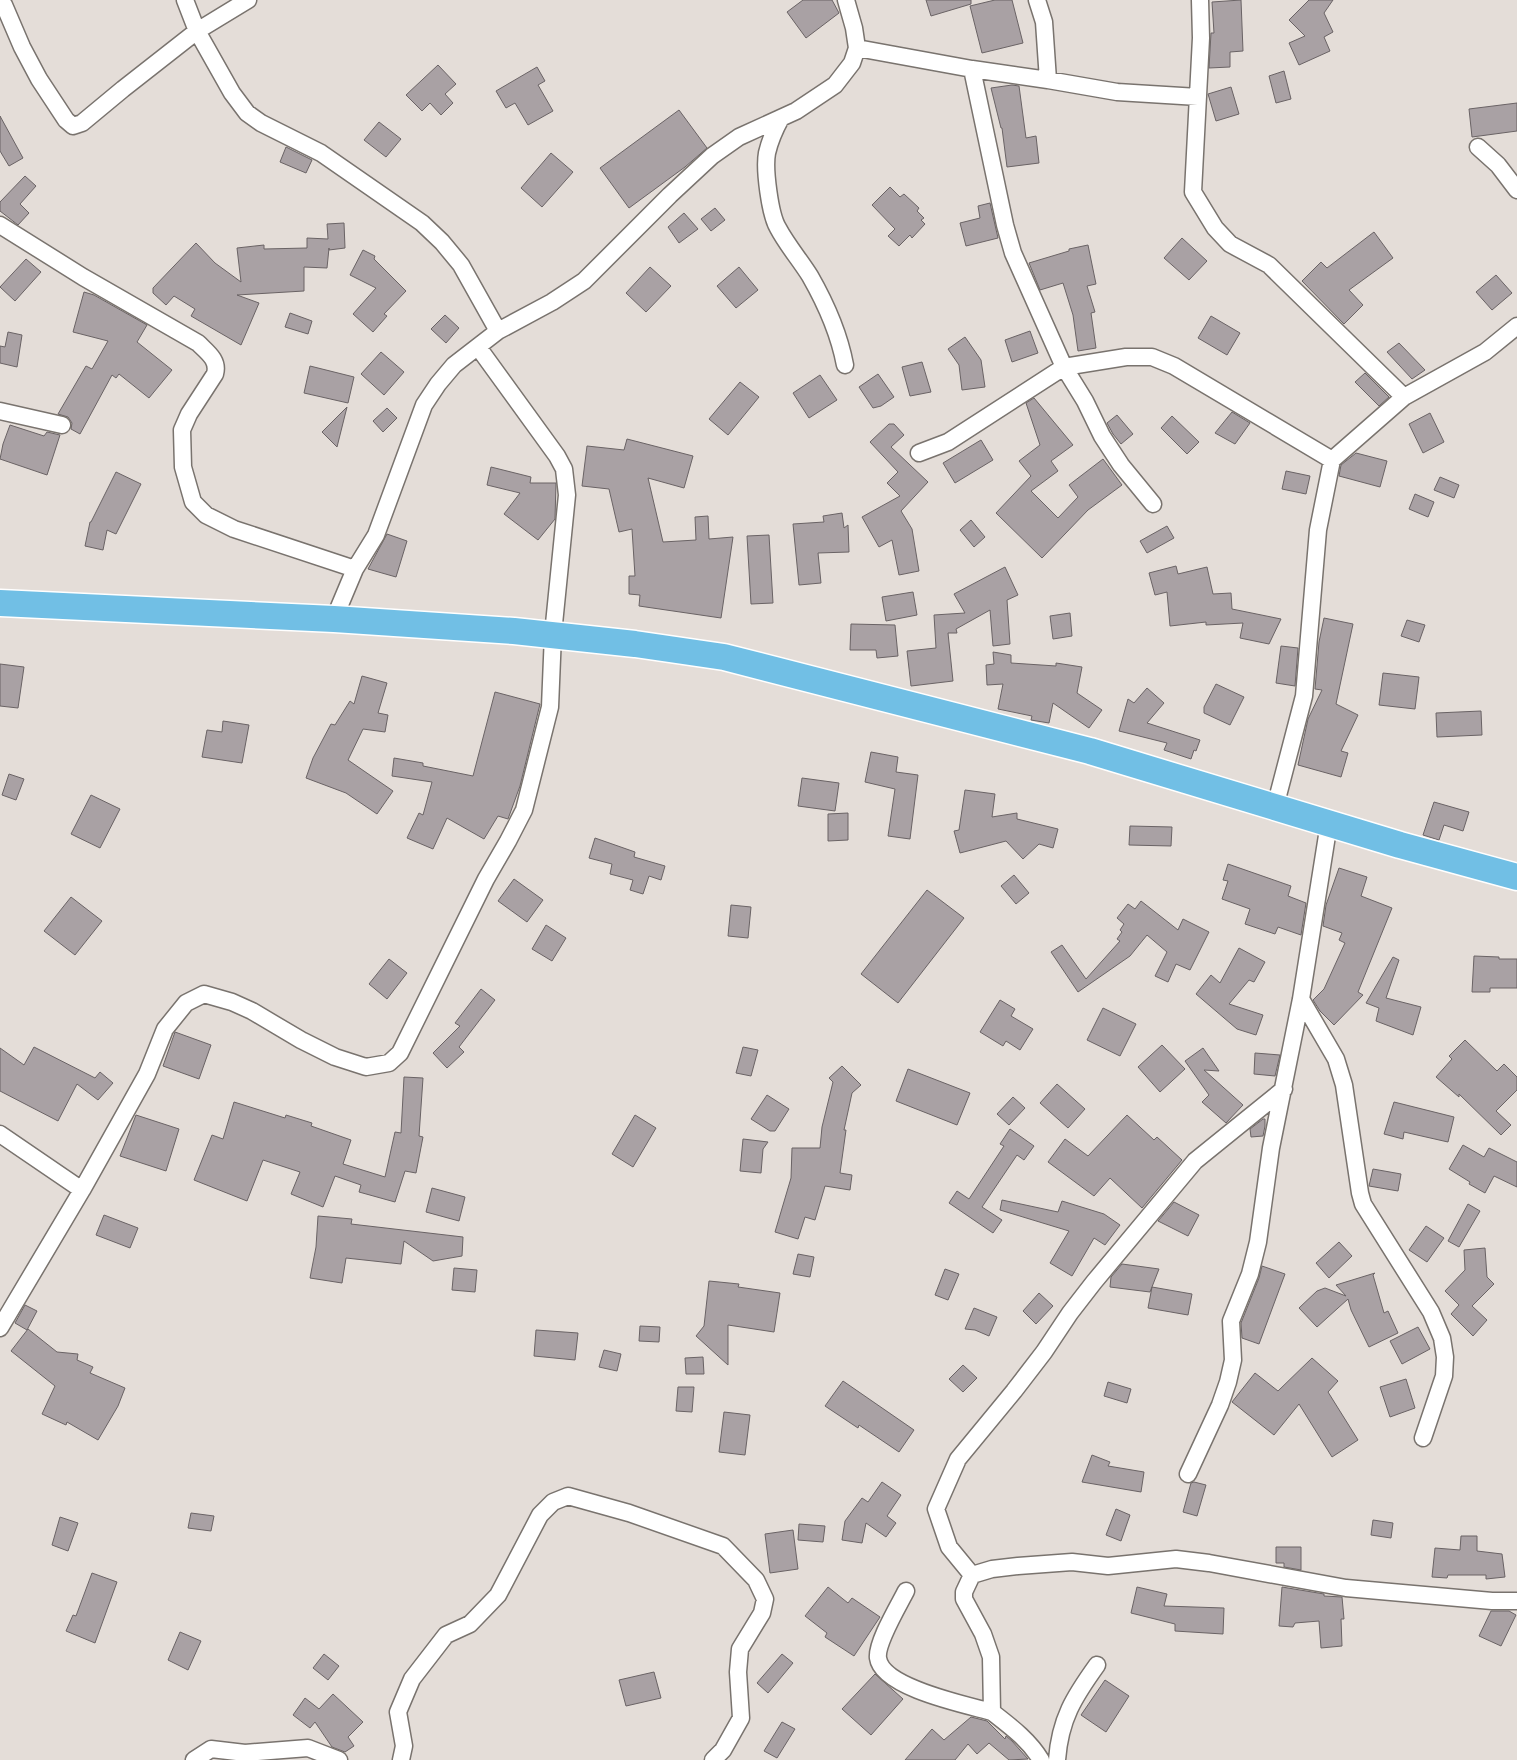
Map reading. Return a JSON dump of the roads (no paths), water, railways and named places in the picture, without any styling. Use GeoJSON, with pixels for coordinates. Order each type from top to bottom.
{"type":"FeatureCollection","features":[{"type":"Feature","properties":{"kind":"main road"},"geometry":{"type":"LineString","coordinates":[[0,603],[334,619],[553,634],[724,657],[1090,750],[1275,807],[1517,877]]}},
{"type":"Feature","properties":{"kind":"street"},"geometry":{"type":"LineString","coordinates":[[0,0],[39,79],[66,120],[73,126],[82,123],[122,88],[197,31],[248,0]]}},
{"type":"Feature","properties":{"kind":"street"},"geometry":{"type":"LineString","coordinates":[[185,0],[197,31],[232,93],[247,113],[261,123],[321,153],[422,223],[442,242],[460,265],[498,331]]}},
{"type":"Feature","properties":{"kind":"street"},"geometry":{"type":"LineString","coordinates":[[334,619],[355,569],[376,535],[424,405],[438,384],[454,365],[498,331],[552,302],[584,281],[712,156],[739,137],[796,111],[835,85],[852,63],[857,48],[854,28],[846,0]]}},
{"type":"Feature","properties":{"kind":"street"},"geometry":{"type":"LineString","coordinates":[[1037,0],[1044,22],[1048,80]]}},
{"type":"Feature","properties":{"kind":"street"},"geometry":{"type":"LineString","coordinates":[[1200,0],[1201,38],[1193,192],[1215,228],[1230,244],[1269,265],[1404,397]]}},
{"type":"Feature","properties":{"kind":"street"},"geometry":{"type":"LineString","coordinates":[[857,48],[972,70],[1048,80],[1117,92],[1198,97]]}},
{"type":"Feature","properties":{"kind":"street"},"geometry":{"type":"LineString","coordinates":[[972,70],[1005,225],[1013,253],[1064,367],[1085,401],[1102,436],[1121,465],[1153,504]]}},
{"type":"Feature","properties":{"kind":"street"},"geometry":{"type":"LineString","coordinates":[[781,118],[772,136],[767,155],[772,210],[777,228],[810,277],[833,322],[846,365]]}},
{"type":"Feature","properties":{"kind":"street"},"geometry":{"type":"LineString","coordinates":[[1478,147],[1498,165],[1517,190]]}},
{"type":"Feature","properties":{"kind":"street"},"geometry":{"type":"LineString","coordinates":[[0,226],[83,277],[198,343],[213,358],[217,366],[215,374],[189,414],[182,430],[183,467],[193,502],[206,515],[234,529],[355,569]]}},
{"type":"Feature","properties":{"kind":"street"},"geometry":{"type":"LineString","coordinates":[[1275,807],[1304,696],[1318,530],[1332,460],[1404,397],[1485,352],[1517,326]]}},
{"type":"Feature","properties":{"kind":"street"},"geometry":{"type":"LineString","coordinates":[[0,1328],[82,1190],[147,1074],[165,1029],[186,1003],[204,994],[232,1002],[252,1011],[301,1040],[335,1056],[366,1066],[389,1063],[400,1053],[486,879],[524,810],[550,707],[553,634],[567,495],[564,470],[546,440],[478,347]]}},
{"type":"Feature","properties":{"kind":"street"},"geometry":{"type":"LineString","coordinates":[[919,453],[948,442],[1064,367],[1126,357],[1152,357],[1174,366],[1332,460]]}},
{"type":"Feature","properties":{"kind":"street"},"geometry":{"type":"LineString","coordinates":[[0,411],[62,426]]}},
{"type":"Feature","properties":{"kind":"street"},"geometry":{"type":"LineString","coordinates":[[1188,1474],[1202,1446],[1228,1382],[1233,1360],[1231,1321],[1250,1274],[1258,1242],[1271,1148],[1301,998],[1330,823]]}},
{"type":"Feature","properties":{"kind":"street"},"geometry":{"type":"LineString","coordinates":[[1301,998],[1336,1059],[1344,1085],[1363,1204],[1431,1312],[1442,1338],[1444,1376],[1423,1438]]}},
{"type":"Feature","properties":{"kind":"street"},"geometry":{"type":"LineString","coordinates":[[972,1575],[949,1546],[936,1509],[958,1458],[1014,1391],[1094,1282],[1194,1161],[1284,1089]]}},
{"type":"Feature","properties":{"kind":"street"},"geometry":{"type":"LineString","coordinates":[[0,1134],[82,1190]]}},
{"type":"Feature","properties":{"kind":"street"},"geometry":{"type":"LineString","coordinates":[[400,1760],[404,1746],[398,1712],[412,1679],[446,1635],[470,1624],[498,1595],[540,1515],[553,1502],[568,1496],[628,1513],[724,1546],[756,1580],[764,1599],[762,1613],[740,1650],[738,1672],[741,1718],[723,1750],[713,1760]]}},
{"type":"Feature","properties":{"kind":"street"},"geometry":{"type":"LineString","coordinates":[[992,1712],[991,1657],[983,1634],[964,1599],[964,1592],[972,1575],[992,1569],[1072,1562],[1108,1566],[1176,1559],[1209,1563],[1346,1588],[1492,1601],[1517,1601]]}},
{"type":"Feature","properties":{"kind":"street"},"geometry":{"type":"LineString","coordinates":[[906,1591],[891,1618],[879,1648],[878,1658],[881,1665],[895,1679],[917,1692],[992,1712],[1028,1742],[1041,1760]]}},
{"type":"Feature","properties":{"kind":"street"},"geometry":{"type":"LineString","coordinates":[[1057,1760],[1059,1738],[1067,1714],[1081,1688],[1097,1665]]}},
{"type":"Feature","properties":{"kind":"street"},"geometry":{"type":"LineString","coordinates":[[194,1760],[211,1749],[245,1753],[308,1748],[339,1760]]}}]}
